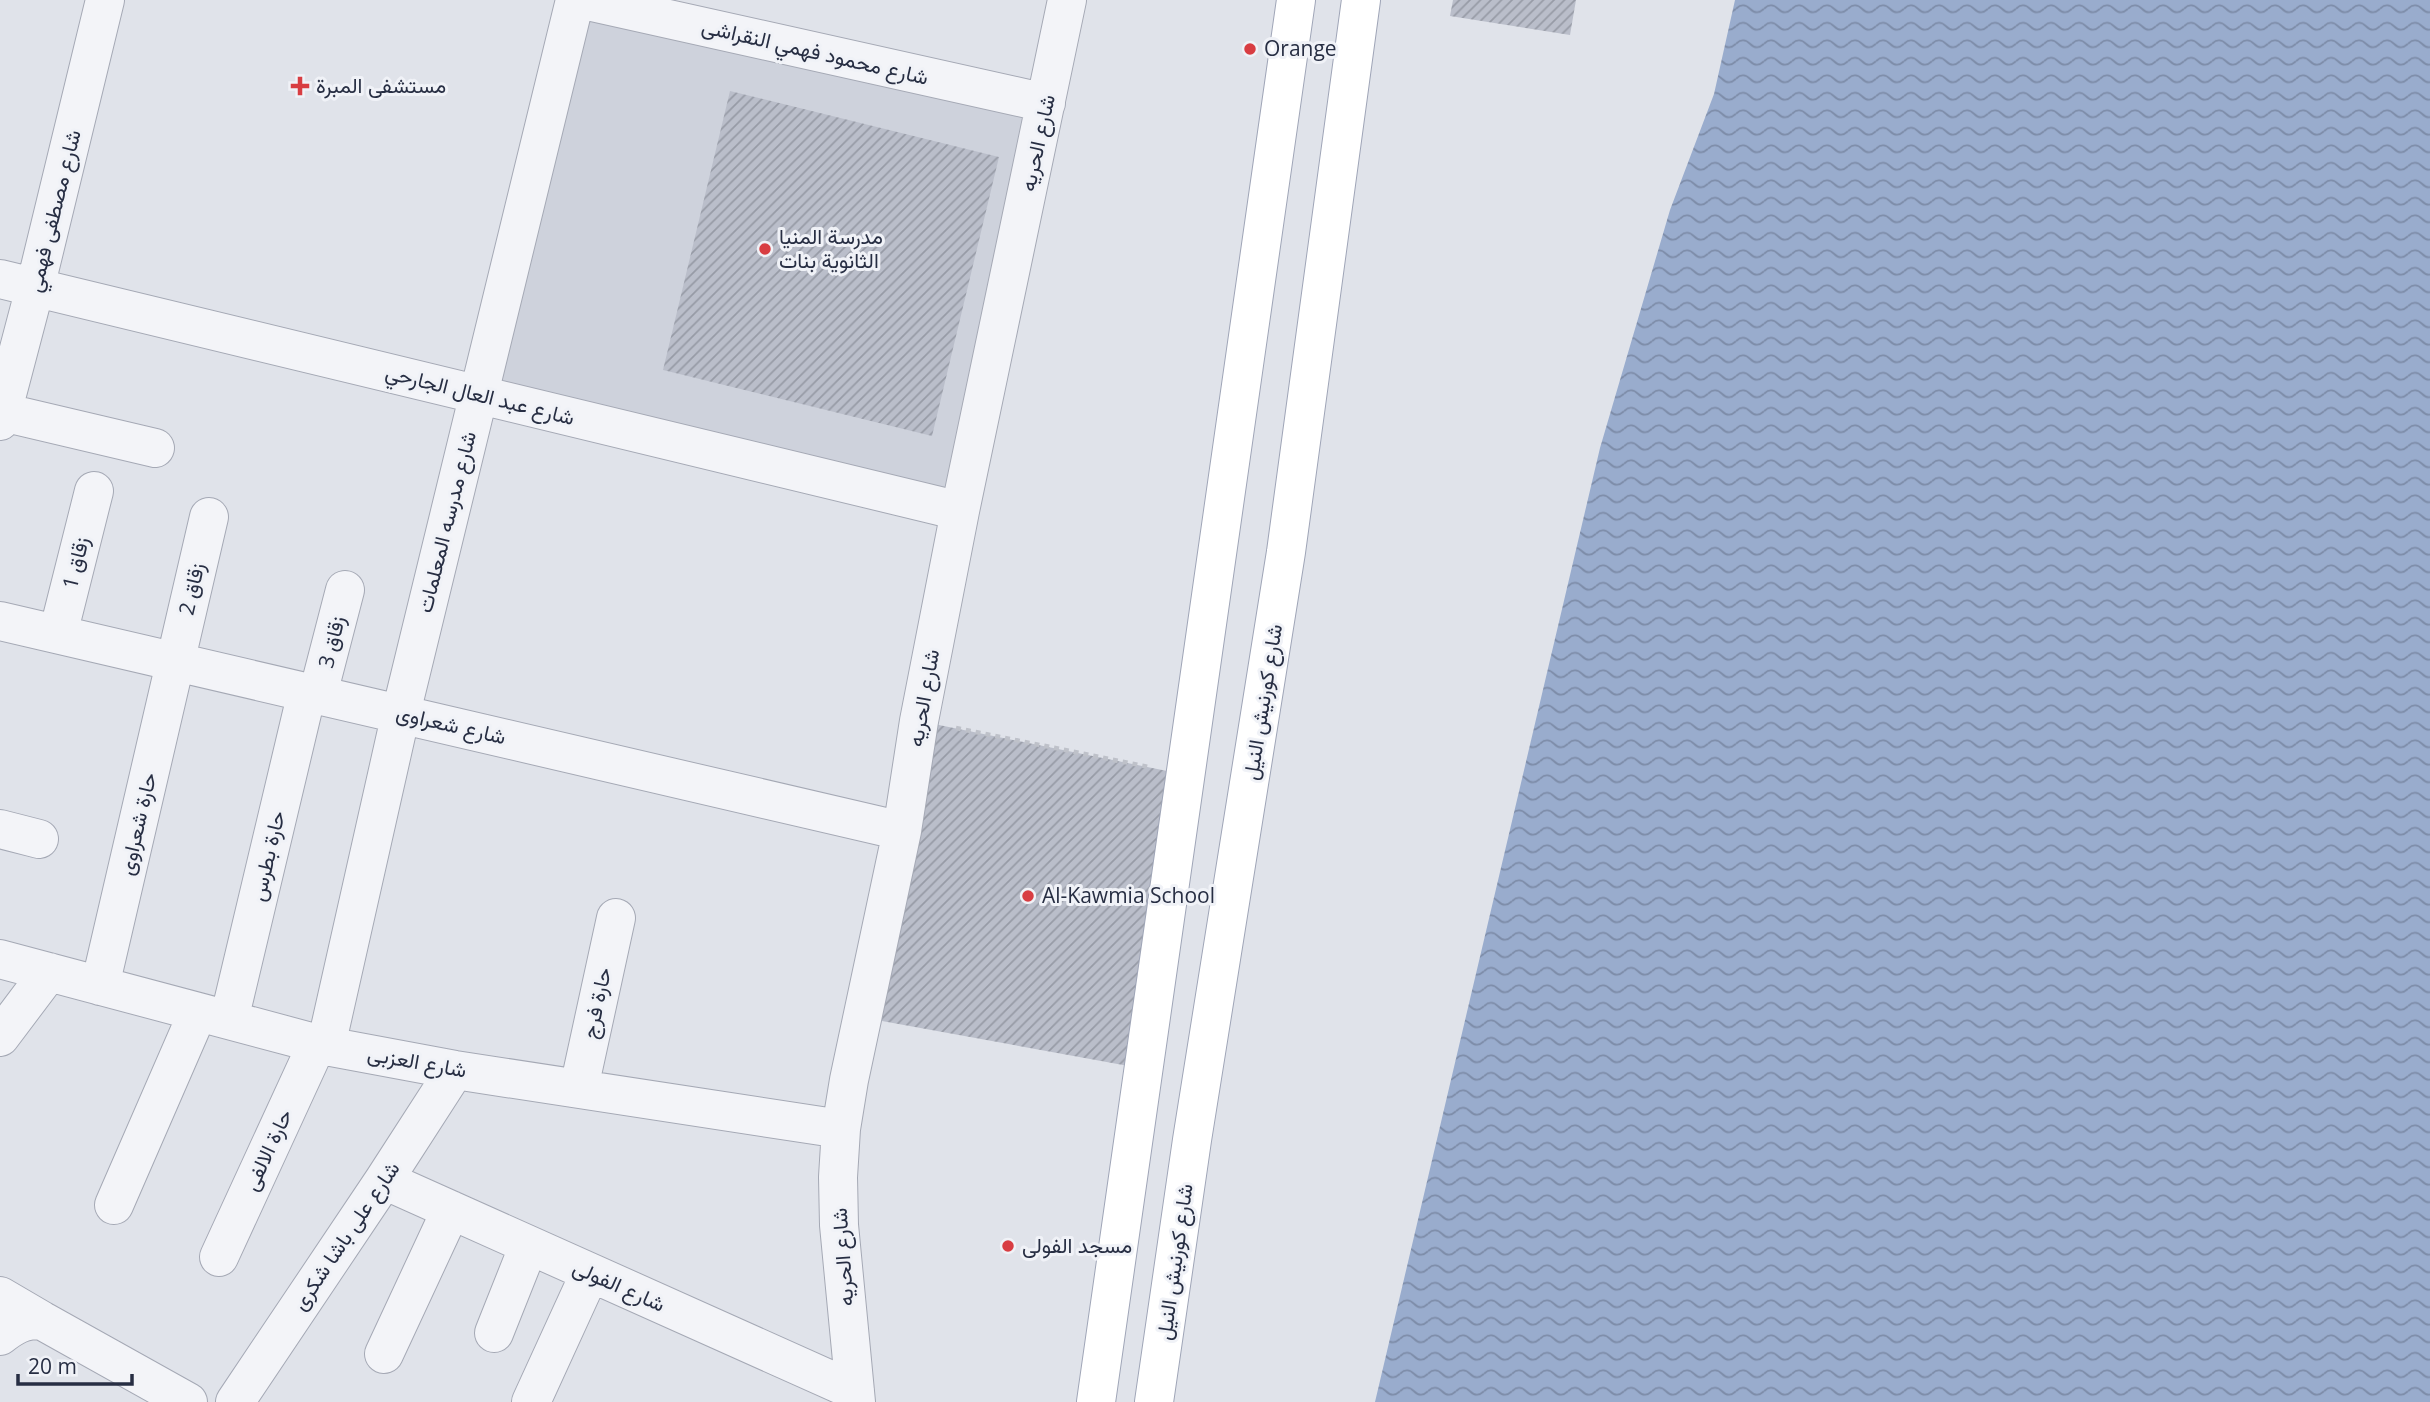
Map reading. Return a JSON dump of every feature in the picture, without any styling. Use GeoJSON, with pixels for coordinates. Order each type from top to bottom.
{"type":"FeatureCollection","features":[{"type":"Feature","properties":{"kind":"main road"},"geometry":{"type":"LineString","coordinates":[[1096,1402],[1296,0]]}},
{"type":"Feature","properties":{"kind":"main road","name":"شارع كورنيش النيل"},"geometry":{"type":"LineString","coordinates":[[1154,1402],[1194,1127],[1286,552],[1361,0]]}},
{"type":"Feature","properties":{"kind":"street","name":"شارع مصطفى فهمي"},"geometry":{"type":"LineString","coordinates":[[1,416],[18,284],[105,0]]}},
{"type":"Feature","properties":{"kind":"street","name":"شارع مدرسه المعلمات"},"geometry":{"type":"LineString","coordinates":[[321,1045],[575,0]]}},
{"type":"Feature","properties":{"kind":"street","name":"شارع محمود فهمي النقراشى"},"geometry":{"type":"LineString","coordinates":[[583,0],[1046,103]]}},
{"type":"Feature","properties":{"kind":"street","name":"شارع الحريه"},"geometry":{"type":"LineString","coordinates":[[855,1396],[839,1225],[841,1129],[902,831],[919,721],[960,511],[1067,0]]}},
{"type":"Feature","properties":{"kind":"street","name":"شارع عبد العال الجارحي"},"geometry":{"type":"LineString","coordinates":[[18,284],[960,511]]}},
{"type":"Feature","properties":{"kind":"street"},"geometry":{"type":"LineString","coordinates":[[1,416],[155,448]]}},
{"type":"Feature","properties":{"kind":"street","name":"زقاق 1"},"geometry":{"type":"LineString","coordinates":[[58,634],[94,491]]}},
{"type":"Feature","properties":{"kind":"street","name":"زقاق 2"},"geometry":{"type":"LineString","coordinates":[[175,661],[209,517]]}},
{"type":"Feature","properties":{"kind":"street","name":"زقاق 3"},"geometry":{"type":"LineString","coordinates":[[313,693],[345,590]]}},
{"type":"Feature","properties":{"kind":"street","name":"شارع شعراوى"},"geometry":{"type":"LineString","coordinates":[[0,621],[902,831]]}},
{"type":"Feature","properties":{"kind":"street","name":"حارة شعراوى"},"geometry":{"type":"LineString","coordinates":[[100,986],[175,661]]}},
{"type":"Feature","properties":{"kind":"street","name":"حارة بطرس"},"geometry":{"type":"LineString","coordinates":[[114,1205],[214,1016],[313,693]]}},
{"type":"Feature","properties":{"kind":"street"},"geometry":{"type":"LineString","coordinates":[[0,829],[39,839]]}},
{"type":"Feature","properties":{"kind":"street","name":"حارة فرج"},"geometry":{"type":"LineString","coordinates":[[579,1088],[616,918]]}},
{"type":"Feature","properties":{"kind":"street","name":"شارع العزبى"},"geometry":{"type":"LineString","coordinates":[[0,959],[321,1045],[454,1070],[841,1129]]}},
{"type":"Feature","properties":{"kind":"street"},"geometry":{"type":"LineString","coordinates":[[0,1037],[49,972]]}},
{"type":"Feature","properties":{"kind":"street","name":"حارة الالفى"},"geometry":{"type":"LineString","coordinates":[[219,1257],[321,1045]]}},
{"type":"Feature","properties":{"kind":"street","name":"شارع على باشا شكرى"},"geometry":{"type":"LineString","coordinates":[[235,1402],[384,1180],[454,1070]]}},
{"type":"Feature","properties":{"kind":"street","name":"شارع الفولى"},"geometry":{"type":"LineString","coordinates":[[384,1180],[855,1396]]}},
{"type":"Feature","properties":{"kind":"street"},"geometry":{"type":"LineString","coordinates":[[384,1354],[451,1210]]}},
{"type":"Feature","properties":{"kind":"street"},"geometry":{"type":"LineString","coordinates":[[494,1333],[529,1245]]}},
{"type":"Feature","properties":{"kind":"street"},"geometry":{"type":"LineString","coordinates":[[531,1402],[590,1273]]}},
{"type":"Feature","properties":{"kind":"street"},"geometry":{"type":"LineString","coordinates":[[0,1296],[165,1397]]}},
{"type":"Feature","properties":{"kind":"street"},"geometry":{"type":"LineString","coordinates":[[0,1336],[18,1323],[41,1320]]}},
{"type":"Feature","properties":{"kind":"path"},"geometry":{"type":"LineString","coordinates":[[919,721],[1185,774]]}},
{"type":"Feature","properties":{"kind":"shaded area","name":"مدرسة المنيا الثانوية بنات"},"geometry":{"type":"Polygon","coordinates":[[[578,2],[1043,106],[957,508],[482,392],[578,2]]]}},
{"type":"Feature","properties":{"kind":"water"},"geometry":{"type":"Polygon","coordinates":[[[1735,0],[2430,0],[2430,1402],[1375,1402],[1600,448],[1670,210],[1714,94],[1735,0]]]}},
{"type":"Feature","properties":{"kind":"building"},"geometry":{"type":"Polygon","coordinates":[[[1453,0],[1576,0],[1570,35],[1450,16],[1453,0]]]}},
{"type":"Feature","properties":{"kind":"building"},"geometry":{"type":"Polygon","coordinates":[[[730,91],[999,157],[932,436],[663,370],[730,91]]]}},
{"type":"Feature","properties":{"kind":"building","name":"Al-Kawmia School"},"geometry":{"type":"Polygon","coordinates":[[[934,724],[1177,773],[1134,1067],[871,1019],[934,724]]]}},
{"type":"Feature","properties":{"kind":"place","name":"Orange"},"geometry":{"type":"Point","coordinates":[1250,49]}},
{"type":"Feature","properties":{"kind":"place","name":"مستشفى المبرة"},"geometry":{"type":"Point","coordinates":[300,86]}},
{"type":"Feature","properties":{"kind":"place","name":"مدرسة المنيا الثانوية بنات"},"geometry":{"type":"Point","coordinates":[765,249]}},
{"type":"Feature","properties":{"kind":"place","name":"Al-Kawmia School"},"geometry":{"type":"Point","coordinates":[1028,896]}},
{"type":"Feature","properties":{"kind":"place","name":"مسجد الفولى"},"geometry":{"type":"Point","coordinates":[1008,1246]}}]}
